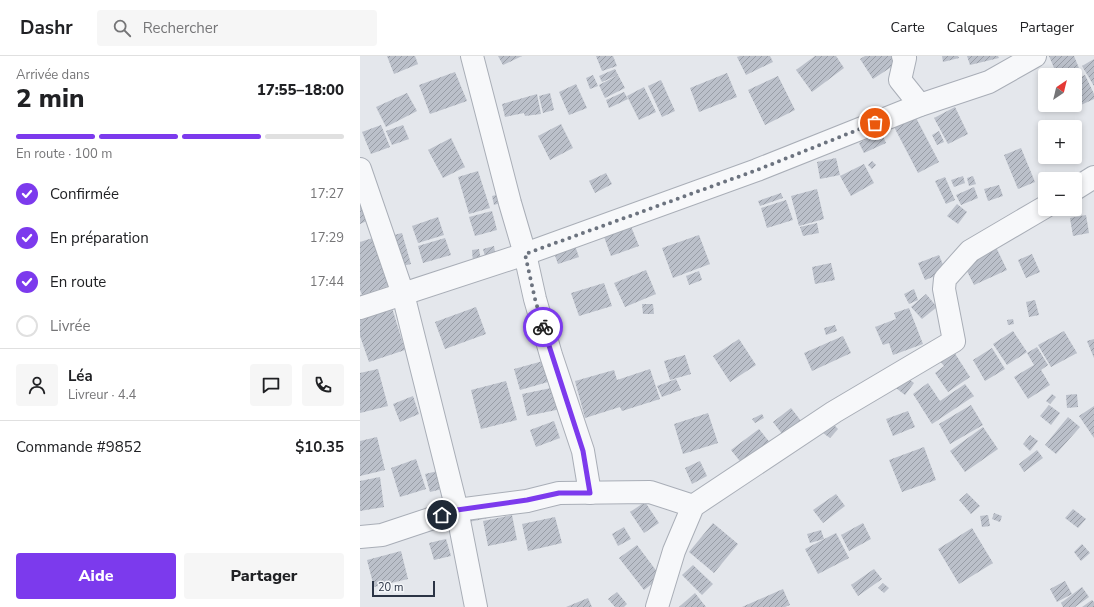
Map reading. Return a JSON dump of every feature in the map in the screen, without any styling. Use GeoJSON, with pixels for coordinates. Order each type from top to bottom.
{"type":"FeatureCollection","features":[{"type":"Feature","properties":{"kind":"street"},"geometry":{"type":"LineString","coordinates":[[472,56],[510,203],[525,254],[535,299],[551,355],[583,451],[590,493]]}},
{"type":"Feature","properties":{"kind":"street"},"geometry":{"type":"LineString","coordinates":[[903,56],[905,58],[900,80],[920,105]]}},
{"type":"Feature","properties":{"kind":"street"},"geometry":{"type":"LineString","coordinates":[[360,308],[525,254],[757,170],[920,105],[989,82],[1035,56]]}},
{"type":"Feature","properties":{"kind":"street"},"geometry":{"type":"LineString","coordinates":[[360,169],[403,294],[457,510],[476,607]]}},
{"type":"Feature","properties":{"kind":"street"},"geometry":{"type":"LineString","coordinates":[[1082,185],[1094,177]]}},
{"type":"Feature","properties":{"kind":"street"},"geometry":{"type":"LineString","coordinates":[[657,607],[674,551],[693,506],[834,412],[954,341],[944,289],[945,279],[970,251],[1038,211]]}},
{"type":"Feature","properties":{"kind":"street"},"geometry":{"type":"LineString","coordinates":[[360,537],[382,535],[457,510],[527,500],[559,493],[650,492],[693,506]]}},
{"type":"Feature","properties":{"kind":"building"},"geometry":{"type":"Polygon","coordinates":[[[387,56],[415,56],[418,64],[394,74],[387,56]]]}},
{"type":"Feature","properties":{"kind":"building"},"geometry":{"type":"Polygon","coordinates":[[[498,56],[522,56],[503,65],[498,56]]]}},
{"type":"Feature","properties":{"kind":"building"},"geometry":{"type":"Polygon","coordinates":[[[596,56],[613,56],[617,66],[602,71],[596,56]]]}},
{"type":"Feature","properties":{"kind":"building"},"geometry":{"type":"Polygon","coordinates":[[[770,56],[773,62],[746,75],[737,57],[770,56]]]}},
{"type":"Feature","properties":{"kind":"building"},"geometry":{"type":"Polygon","coordinates":[[[815,56],[836,56],[844,68],[812,92],[796,70],[815,56]]]}},
{"type":"Feature","properties":{"kind":"building"},"geometry":{"type":"Polygon","coordinates":[[[865,56],[899,56],[902,60],[873,79],[860,59],[865,56]]]}},
{"type":"Feature","properties":{"kind":"building"},"geometry":{"type":"Polygon","coordinates":[[[942,56],[958,56],[959,58],[943,62],[942,56]]]}},
{"type":"Feature","properties":{"kind":"building"},"geometry":{"type":"Polygon","coordinates":[[[967,56],[998,56],[999,58],[970,65],[967,56]]]}},
{"type":"Feature","properties":{"kind":"building"},"geometry":{"type":"Polygon","coordinates":[[[1049,56],[1074,56],[1079,68],[1054,68],[1049,56]]]}},
{"type":"Feature","properties":{"kind":"building"},"geometry":{"type":"Polygon","coordinates":[[[1094,59],[1094,86],[1082,66],[1094,59]]]}},
{"type":"Feature","properties":{"kind":"building"},"geometry":{"type":"Polygon","coordinates":[[[615,69],[618,75],[602,82],[599,76],[615,69]]]}},
{"type":"Feature","properties":{"kind":"building"},"geometry":{"type":"Polygon","coordinates":[[[455,72],[467,101],[430,114],[419,85],[455,72]]]}},
{"type":"Feature","properties":{"kind":"building"},"geometry":{"type":"Polygon","coordinates":[[[727,73],[737,97],[699,112],[690,88],[727,73]]]}},
{"type":"Feature","properties":{"kind":"building"},"geometry":{"type":"Polygon","coordinates":[[[593,75],[598,86],[590,89],[586,78],[593,75]]]}},
{"type":"Feature","properties":{"kind":"building"},"geometry":{"type":"Polygon","coordinates":[[[618,75],[625,88],[605,98],[599,85],[618,75]]]}},
{"type":"Feature","properties":{"kind":"building"},"geometry":{"type":"Polygon","coordinates":[[[1085,75],[1094,94],[1094,99],[1082,104],[1082,76],[1085,75]]]}},
{"type":"Feature","properties":{"kind":"building"},"geometry":{"type":"Polygon","coordinates":[[[778,76],[795,110],[765,125],[748,90],[778,76]]]}},
{"type":"Feature","properties":{"kind":"building"},"geometry":{"type":"Polygon","coordinates":[[[661,80],[675,111],[662,117],[648,86],[661,80]]]}},
{"type":"Feature","properties":{"kind":"building"},"geometry":{"type":"Polygon","coordinates":[[[576,84],[587,108],[569,115],[559,92],[576,84]]]}},
{"type":"Feature","properties":{"kind":"building"},"geometry":{"type":"Polygon","coordinates":[[[644,87],[656,112],[639,120],[627,96],[644,87]]]}},
{"type":"Feature","properties":{"kind":"building"},"geometry":{"type":"Polygon","coordinates":[[[624,92],[628,99],[609,108],[606,100],[624,92]]]}},
{"type":"Feature","properties":{"kind":"building"},"geometry":{"type":"Polygon","coordinates":[[[407,93],[417,111],[386,127],[376,107],[407,93]]]}},
{"type":"Feature","properties":{"kind":"building"},"geometry":{"type":"Polygon","coordinates":[[[550,93],[554,110],[543,113],[539,96],[550,93]]]}},
{"type":"Feature","properties":{"kind":"building"},"geometry":{"type":"Polygon","coordinates":[[[537,94],[541,114],[525,116],[524,113],[505,117],[502,104],[537,94]]]}},
{"type":"Feature","properties":{"kind":"building"},"geometry":{"type":"Polygon","coordinates":[[[955,107],[968,134],[948,144],[934,118],[955,107]]]}},
{"type":"Feature","properties":{"kind":"building"},"geometry":{"type":"Polygon","coordinates":[[[913,112],[939,162],[918,173],[892,123],[913,112]]]}},
{"type":"Feature","properties":{"kind":"building"},"geometry":{"type":"Polygon","coordinates":[[[561,124],[573,148],[550,160],[538,136],[561,124]]]}},
{"type":"Feature","properties":{"kind":"building"},"geometry":{"type":"Polygon","coordinates":[[[381,125],[390,147],[371,154],[362,132],[381,125]]]}},
{"type":"Feature","properties":{"kind":"building"},"geometry":{"type":"Polygon","coordinates":[[[403,125],[409,139],[392,145],[386,131],[403,125]]]}},
{"type":"Feature","properties":{"kind":"building"},"geometry":{"type":"Polygon","coordinates":[[[939,131],[944,142],[937,145],[932,135],[939,131]]]}},
{"type":"Feature","properties":{"kind":"building"},"geometry":{"type":"Polygon","coordinates":[[[881,132],[886,143],[864,153],[859,143],[881,132]]]}},
{"type":"Feature","properties":{"kind":"building"},"geometry":{"type":"Polygon","coordinates":[[[451,138],[465,167],[443,178],[428,150],[451,138]]]}},
{"type":"Feature","properties":{"kind":"building"},"geometry":{"type":"Polygon","coordinates":[[[1021,148],[1035,182],[1018,189],[1004,155],[1021,148]]]}},
{"type":"Feature","properties":{"kind":"building"},"geometry":{"type":"Polygon","coordinates":[[[836,158],[840,175],[820,179],[817,162],[836,158]]]}},
{"type":"Feature","properties":{"kind":"building"},"geometry":{"type":"Polygon","coordinates":[[[872,161],[876,165],[872,169],[868,165],[872,161]]]}},
{"type":"Feature","properties":{"kind":"building"},"geometry":{"type":"Polygon","coordinates":[[[864,164],[874,183],[851,196],[840,176],[864,164]]]}},
{"type":"Feature","properties":{"kind":"building"},"geometry":{"type":"Polygon","coordinates":[[[478,171],[490,208],[469,214],[458,177],[478,171]]]}},
{"type":"Feature","properties":{"kind":"building"},"geometry":{"type":"Polygon","coordinates":[[[606,173],[612,184],[595,193],[589,181],[606,173]]]}},
{"type":"Feature","properties":{"kind":"building"},"geometry":{"type":"Polygon","coordinates":[[[963,176],[965,183],[954,187],[951,180],[963,176]]]}},
{"type":"Feature","properties":{"kind":"building"},"geometry":{"type":"Polygon","coordinates":[[[973,176],[976,184],[969,186],[967,178],[973,176]]]}},
{"type":"Feature","properties":{"kind":"building"},"geometry":{"type":"Polygon","coordinates":[[[945,177],[955,200],[946,204],[935,181],[945,177]]]}},
{"type":"Feature","properties":{"kind":"building"},"geometry":{"type":"Polygon","coordinates":[[[999,185],[1003,196],[988,201],[984,189],[999,185]]]}},
{"type":"Feature","properties":{"kind":"building"},"geometry":{"type":"Polygon","coordinates":[[[974,187],[978,198],[961,205],[956,195],[974,187]]]}},
{"type":"Feature","properties":{"kind":"building"},"geometry":{"type":"Polygon","coordinates":[[[817,189],[824,219],[799,226],[791,196],[817,189]]]}},
{"type":"Feature","properties":{"kind":"building"},"geometry":{"type":"Polygon","coordinates":[[[504,193],[506,201],[494,205],[492,196],[504,193]]]}},
{"type":"Feature","properties":{"kind":"building"},"geometry":{"type":"Polygon","coordinates":[[[781,193],[783,198],[760,206],[758,201],[781,193]]]}},
{"type":"Feature","properties":{"kind":"building"},"geometry":{"type":"Polygon","coordinates":[[[360,198],[369,220],[360,224],[360,198]]]}},
{"type":"Feature","properties":{"kind":"building"},"geometry":{"type":"Polygon","coordinates":[[[786,200],[793,220],[767,228],[761,208],[786,200]]]}},
{"type":"Feature","properties":{"kind":"building"},"geometry":{"type":"Polygon","coordinates":[[[957,204],[967,212],[958,224],[947,216],[957,204]]]}},
{"type":"Feature","properties":{"kind":"building"},"geometry":{"type":"Polygon","coordinates":[[[492,211],[497,230],[475,236],[469,217],[492,211]]]}},
{"type":"Feature","properties":{"kind":"building"},"geometry":{"type":"Polygon","coordinates":[[[1086,215],[1089,233],[1073,236],[1070,218],[1086,215]]]}},
{"type":"Feature","properties":{"kind":"building"},"geometry":{"type":"Polygon","coordinates":[[[438,217],[444,235],[418,243],[412,226],[438,217]]]}},
{"type":"Feature","properties":{"kind":"building"},"geometry":{"type":"Polygon","coordinates":[[[817,223],[819,233],[803,236],[800,227],[817,223]]]}},
{"type":"Feature","properties":{"kind":"building"},"geometry":{"type":"Polygon","coordinates":[[[630,224],[639,246],[611,256],[603,234],[630,224]]]}},
{"type":"Feature","properties":{"kind":"building"},"geometry":{"type":"Polygon","coordinates":[[[402,233],[411,264],[402,266],[394,235],[402,233]]]}},
{"type":"Feature","properties":{"kind":"building"},"geometry":{"type":"Polygon","coordinates":[[[699,235],[710,264],[673,278],[662,248],[699,235]]]}},
{"type":"Feature","properties":{"kind":"building"},"geometry":{"type":"Polygon","coordinates":[[[379,236],[394,284],[362,295],[360,290],[360,242],[379,236]]]}},
{"type":"Feature","properties":{"kind":"building"},"geometry":{"type":"Polygon","coordinates":[[[445,238],[451,255],[423,263],[418,246],[445,238]]]}},
{"type":"Feature","properties":{"kind":"building"},"geometry":{"type":"Polygon","coordinates":[[[574,243],[579,257],[558,264],[553,250],[574,243]]]}},
{"type":"Feature","properties":{"kind":"building"},"geometry":{"type":"Polygon","coordinates":[[[995,245],[1007,270],[974,285],[962,261],[995,245]]]}},
{"type":"Feature","properties":{"kind":"building"},"geometry":{"type":"Polygon","coordinates":[[[494,246],[496,258],[486,260],[483,249],[494,246]]]}},
{"type":"Feature","properties":{"kind":"building"},"geometry":{"type":"Polygon","coordinates":[[[479,249],[481,261],[473,262],[472,250],[479,249]]]}},
{"type":"Feature","properties":{"kind":"building"},"geometry":{"type":"Polygon","coordinates":[[[1032,254],[1040,272],[1026,278],[1018,260],[1032,254]]]}},
{"type":"Feature","properties":{"kind":"building"},"geometry":{"type":"Polygon","coordinates":[[[939,255],[946,272],[925,280],[918,263],[939,255]]]}},
{"type":"Feature","properties":{"kind":"building"},"geometry":{"type":"Polygon","coordinates":[[[831,263],[835,280],[815,284],[812,267],[831,263]]]}},
{"type":"Feature","properties":{"kind":"building"},"geometry":{"type":"Polygon","coordinates":[[[646,270],[656,294],[625,307],[614,283],[646,270]]]}},
{"type":"Feature","properties":{"kind":"building"},"geometry":{"type":"Polygon","coordinates":[[[699,271],[702,280],[689,285],[686,276],[699,271]]]}},
{"type":"Feature","properties":{"kind":"building"},"geometry":{"type":"Polygon","coordinates":[[[604,283],[612,306],[579,316],[571,293],[604,283]]]}},
{"type":"Feature","properties":{"kind":"building"},"geometry":{"type":"Polygon","coordinates":[[[914,289],[918,300],[909,304],[904,294],[914,289]]]}},
{"type":"Feature","properties":{"kind":"building"},"geometry":{"type":"Polygon","coordinates":[[[926,294],[937,307],[922,319],[911,307],[926,294]]]}},
{"type":"Feature","properties":{"kind":"building"},"geometry":{"type":"Polygon","coordinates":[[[1035,300],[1039,315],[1029,317],[1026,302],[1035,300]]]}},
{"type":"Feature","properties":{"kind":"building"},"geometry":{"type":"Polygon","coordinates":[[[642,304],[653,304],[654,314],[643,314],[642,304]]]}},
{"type":"Feature","properties":{"kind":"building"},"geometry":{"type":"Polygon","coordinates":[[[476,307],[486,334],[445,349],[435,322],[476,307]]]}},
{"type":"Feature","properties":{"kind":"building"},"geometry":{"type":"Polygon","coordinates":[[[392,308],[405,350],[369,362],[360,336],[360,318],[392,308]]]}},
{"type":"Feature","properties":{"kind":"building"},"geometry":{"type":"Polygon","coordinates":[[[909,308],[923,344],[893,355],[889,343],[883,345],[875,327],[896,319],[894,313],[909,308]]]}},
{"type":"Feature","properties":{"kind":"building"},"geometry":{"type":"Polygon","coordinates":[[[1013,319],[1014,324],[1008,325],[1007,320],[1013,319]]]}},
{"type":"Feature","properties":{"kind":"building"},"geometry":{"type":"Polygon","coordinates":[[[835,325],[837,331],[826,335],[824,328],[835,325]]]}},
{"type":"Feature","properties":{"kind":"building"},"geometry":{"type":"Polygon","coordinates":[[[1013,331],[1027,352],[1007,365],[993,344],[1013,331]]]}},
{"type":"Feature","properties":{"kind":"building"},"geometry":{"type":"Polygon","coordinates":[[[1064,331],[1077,353],[1051,367],[1038,345],[1064,331]]]}},
{"type":"Feature","properties":{"kind":"building"},"geometry":{"type":"Polygon","coordinates":[[[843,336],[851,353],[812,371],[804,353],[843,336]]]}},
{"type":"Feature","properties":{"kind":"building"},"geometry":{"type":"Polygon","coordinates":[[[739,339],[756,365],[730,382],[713,356],[739,339]]]}},
{"type":"Feature","properties":{"kind":"building"},"geometry":{"type":"Polygon","coordinates":[[[1094,339],[1094,358],[1087,341],[1094,339]]]}},
{"type":"Feature","properties":{"kind":"building"},"geometry":{"type":"Polygon","coordinates":[[[1037,347],[1048,365],[1041,370],[1050,385],[1028,399],[1014,377],[1034,365],[1027,353],[1037,347]]]}},
{"type":"Feature","properties":{"kind":"building"},"geometry":{"type":"Polygon","coordinates":[[[992,348],[1005,369],[985,381],[973,360],[992,348]]]}},
{"type":"Feature","properties":{"kind":"building"},"geometry":{"type":"Polygon","coordinates":[[[954,352],[970,377],[948,392],[935,373],[944,366],[940,361],[954,352]]]}},
{"type":"Feature","properties":{"kind":"building"},"geometry":{"type":"Polygon","coordinates":[[[685,355],[691,374],[670,380],[664,361],[685,355]]]}},
{"type":"Feature","properties":{"kind":"building"},"geometry":{"type":"Polygon","coordinates":[[[543,361],[548,382],[520,390],[514,369],[543,361]]]}},
{"type":"Feature","properties":{"kind":"building"},"geometry":{"type":"Polygon","coordinates":[[[378,369],[388,406],[360,413],[360,373],[378,369]]]}},
{"type":"Feature","properties":{"kind":"building"},"geometry":{"type":"Polygon","coordinates":[[[650,369],[660,399],[622,411],[620,407],[585,418],[575,381],[614,370],[617,380],[650,369]]]}},
{"type":"Feature","properties":{"kind":"building"},"geometry":{"type":"Polygon","coordinates":[[[905,376],[914,383],[905,395],[896,388],[905,376]]]}},
{"type":"Feature","properties":{"kind":"building"},"geometry":{"type":"Polygon","coordinates":[[[676,379],[681,390],[662,397],[657,386],[676,379]]]}},
{"type":"Feature","properties":{"kind":"building"},"geometry":{"type":"Polygon","coordinates":[[[506,381],[517,420],[481,429],[471,390],[506,381]]]}},
{"type":"Feature","properties":{"kind":"building"},"geometry":{"type":"Polygon","coordinates":[[[928,383],[940,401],[965,384],[974,396],[932,424],[913,394],[928,383]]]}},
{"type":"Feature","properties":{"kind":"building"},"geometry":{"type":"Polygon","coordinates":[[[556,387],[561,409],[527,416],[522,394],[556,387]]]}},
{"type":"Feature","properties":{"kind":"building"},"geometry":{"type":"Polygon","coordinates":[[[1052,394],[1056,397],[1050,404],[1046,401],[1052,394]]]}},
{"type":"Feature","properties":{"kind":"building"},"geometry":{"type":"Polygon","coordinates":[[[1077,394],[1078,407],[1067,408],[1066,395],[1077,394]]]}},
{"type":"Feature","properties":{"kind":"building"},"geometry":{"type":"Polygon","coordinates":[[[413,396],[419,414],[400,422],[393,404],[413,396]]]}},
{"type":"Feature","properties":{"kind":"building"},"geometry":{"type":"Polygon","coordinates":[[[971,405],[983,425],[950,444],[939,424],[971,405]]]}},
{"type":"Feature","properties":{"kind":"building"},"geometry":{"type":"Polygon","coordinates":[[[1049,405],[1060,413],[1051,425],[1040,416],[1049,405]]]}},
{"type":"Feature","properties":{"kind":"building"},"geometry":{"type":"Polygon","coordinates":[[[1094,406],[1094,438],[1079,416],[1094,406]]]}},
{"type":"Feature","properties":{"kind":"building"},"geometry":{"type":"Polygon","coordinates":[[[791,408],[801,421],[783,435],[773,422],[791,408]]]}},
{"type":"Feature","properties":{"kind":"building"},"geometry":{"type":"Polygon","coordinates":[[[908,411],[915,427],[893,436],[886,419],[908,411]]]}},
{"type":"Feature","properties":{"kind":"building"},"geometry":{"type":"Polygon","coordinates":[[[708,413],[718,443],[683,454],[674,424],[708,413]]]}},
{"type":"Feature","properties":{"kind":"building"},"geometry":{"type":"Polygon","coordinates":[[[762,414],[764,418],[755,423],[752,419],[762,414]]]}},
{"type":"Feature","properties":{"kind":"building"},"geometry":{"type":"Polygon","coordinates":[[[1068,417],[1080,427],[1056,454],[1045,445],[1068,417]]]}},
{"type":"Feature","properties":{"kind":"building"},"geometry":{"type":"Polygon","coordinates":[[[554,421],[560,438],[536,447],[530,430],[554,421]]]}},
{"type":"Feature","properties":{"kind":"building"},"geometry":{"type":"Polygon","coordinates":[[[832,423],[838,429],[830,438],[823,433],[832,423]]]}},
{"type":"Feature","properties":{"kind":"building"},"geometry":{"type":"Polygon","coordinates":[[[983,427],[998,449],[965,472],[950,451],[983,427]]]}},
{"type":"Feature","properties":{"kind":"building"},"geometry":{"type":"Polygon","coordinates":[[[759,429],[771,444],[743,465],[731,450],[759,429]]]}},
{"type":"Feature","properties":{"kind":"building"},"geometry":{"type":"Polygon","coordinates":[[[1030,435],[1038,441],[1030,451],[1023,444],[1030,435]]]}},
{"type":"Feature","properties":{"kind":"building"},"geometry":{"type":"Polygon","coordinates":[[[377,437],[385,470],[360,476],[360,441],[377,437]]]}},
{"type":"Feature","properties":{"kind":"building"},"geometry":{"type":"Polygon","coordinates":[[[924,447],[936,480],[902,492],[889,460],[924,447]]]}},
{"type":"Feature","properties":{"kind":"building"},"geometry":{"type":"Polygon","coordinates":[[[1037,450],[1043,458],[1024,472],[1019,464],[1037,450]]]}},
{"type":"Feature","properties":{"kind":"building"},"geometry":{"type":"Polygon","coordinates":[[[416,459],[426,489],[400,497],[391,468],[416,459]]]}},
{"type":"Feature","properties":{"kind":"building"},"geometry":{"type":"Polygon","coordinates":[[[700,461],[707,476],[692,484],[685,468],[700,461]]]}},
{"type":"Feature","properties":{"kind":"building"},"geometry":{"type":"Polygon","coordinates":[[[442,470],[446,488],[430,492],[425,474],[442,470]]]}},
{"type":"Feature","properties":{"kind":"building"},"geometry":{"type":"Polygon","coordinates":[[[380,477],[384,507],[360,511],[360,481],[380,477]]]}},
{"type":"Feature","properties":{"kind":"building"},"geometry":{"type":"Polygon","coordinates":[[[967,493],[980,506],[971,514],[959,500],[967,493]]]}},
{"type":"Feature","properties":{"kind":"building"},"geometry":{"type":"Polygon","coordinates":[[[836,494],[845,506],[823,523],[813,510],[836,494]]]}},
{"type":"Feature","properties":{"kind":"building"},"geometry":{"type":"Polygon","coordinates":[[[645,502],[659,523],[644,533],[630,512],[645,502]]]}},
{"type":"Feature","properties":{"kind":"building"},"geometry":{"type":"Polygon","coordinates":[[[486,508],[488,518],[469,522],[467,513],[486,508]]]}},
{"type":"Feature","properties":{"kind":"building"},"geometry":{"type":"Polygon","coordinates":[[[1073,509],[1086,519],[1078,528],[1065,518],[1073,509]]]}},
{"type":"Feature","properties":{"kind":"building"},"geometry":{"type":"Polygon","coordinates":[[[994,513],[1002,516],[1000,522],[992,519],[994,513]]]}},
{"type":"Feature","properties":{"kind":"building"},"geometry":{"type":"Polygon","coordinates":[[[512,515],[517,540],[488,546],[483,521],[512,515]]]}},
{"type":"Feature","properties":{"kind":"building"},"geometry":{"type":"Polygon","coordinates":[[[988,515],[990,526],[982,527],[980,516],[988,515]]]}},
{"type":"Feature","properties":{"kind":"building"},"geometry":{"type":"Polygon","coordinates":[[[555,517],[562,543],[528,551],[522,524],[555,517]]]}},
{"type":"Feature","properties":{"kind":"building"},"geometry":{"type":"Polygon","coordinates":[[[713,523],[738,544],[714,573],[689,552],[713,523]]]}},
{"type":"Feature","properties":{"kind":"building"},"geometry":{"type":"Polygon","coordinates":[[[863,523],[871,539],[849,551],[841,535],[863,523]]]}},
{"type":"Feature","properties":{"kind":"building"},"geometry":{"type":"Polygon","coordinates":[[[624,527],[631,539],[618,546],[612,534],[624,527]]]}},
{"type":"Feature","properties":{"kind":"building"},"geometry":{"type":"Polygon","coordinates":[[[972,528],[993,563],[959,584],[938,549],[972,528]]]}},
{"type":"Feature","properties":{"kind":"building"},"geometry":{"type":"Polygon","coordinates":[[[821,530],[824,539],[810,543],[807,534],[821,530]]]}},
{"type":"Feature","properties":{"kind":"building"},"geometry":{"type":"Polygon","coordinates":[[[836,533],[849,558],[818,574],[805,549],[836,533]]]}},
{"type":"Feature","properties":{"kind":"building"},"geometry":{"type":"Polygon","coordinates":[[[446,539],[451,556],[434,560],[429,543],[446,539]]]}},
{"type":"Feature","properties":{"kind":"building"},"geometry":{"type":"Polygon","coordinates":[[[1082,544],[1090,553],[1081,561],[1074,552],[1082,544]]]}},
{"type":"Feature","properties":{"kind":"building"},"geometry":{"type":"Polygon","coordinates":[[[637,545],[661,577],[644,590],[619,558],[637,545]]]}},
{"type":"Feature","properties":{"kind":"building"},"geometry":{"type":"Polygon","coordinates":[[[401,551],[408,579],[374,587],[367,560],[401,551]]]}},
{"type":"Feature","properties":{"kind":"building"},"geometry":{"type":"Polygon","coordinates":[[[693,565],[713,584],[702,595],[682,575],[693,565]]]}},
{"type":"Feature","properties":{"kind":"building"},"geometry":{"type":"Polygon","coordinates":[[[874,569],[882,579],[858,596],[851,585],[874,569]]]}},
{"type":"Feature","properties":{"kind":"building"},"geometry":{"type":"Polygon","coordinates":[[[1065,581],[1072,594],[1057,602],[1050,589],[1065,581]]]}},
{"type":"Feature","properties":{"kind":"building"},"geometry":{"type":"Polygon","coordinates":[[[883,583],[889,588],[884,593],[878,588],[883,583]]]}},
{"type":"Feature","properties":{"kind":"building"},"geometry":{"type":"Polygon","coordinates":[[[1082,587],[1089,597],[1075,607],[1063,607],[1061,603],[1082,587]]]}},
{"type":"Feature","properties":{"kind":"building"},"geometry":{"type":"Polygon","coordinates":[[[783,589],[790,605],[785,607],[742,607],[783,589]]]}},
{"type":"Feature","properties":{"kind":"building"},"geometry":{"type":"Polygon","coordinates":[[[617,592],[627,604],[624,607],[615,607],[608,599],[617,592]]]}},
{"type":"Feature","properties":{"kind":"building"},"geometry":{"type":"Polygon","coordinates":[[[695,593],[706,607],[679,607],[695,593]]]}},
{"type":"Feature","properties":{"kind":"building"},"geometry":{"type":"Polygon","coordinates":[[[588,598],[592,607],[566,607],[588,598]]]}},
{"type":"Feature","properties":{"kind":"building"},"geometry":{"type":"Polygon","coordinates":[[[1092,600],[1094,602],[1094,607],[1082,607],[1092,600]]]}},
{"type":"Feature","properties":{"kind":"way so far"},"geometry":{"type":"LineString","coordinates":[[543,327],[525,254],[757,170],[875,123]]}},
{"type":"Feature","properties":{"kind":"route"},"geometry":{"type":"LineString","coordinates":[[442,515],[457,510],[527,500],[559,493],[590,493],[583,451],[543,327]]}}]}
